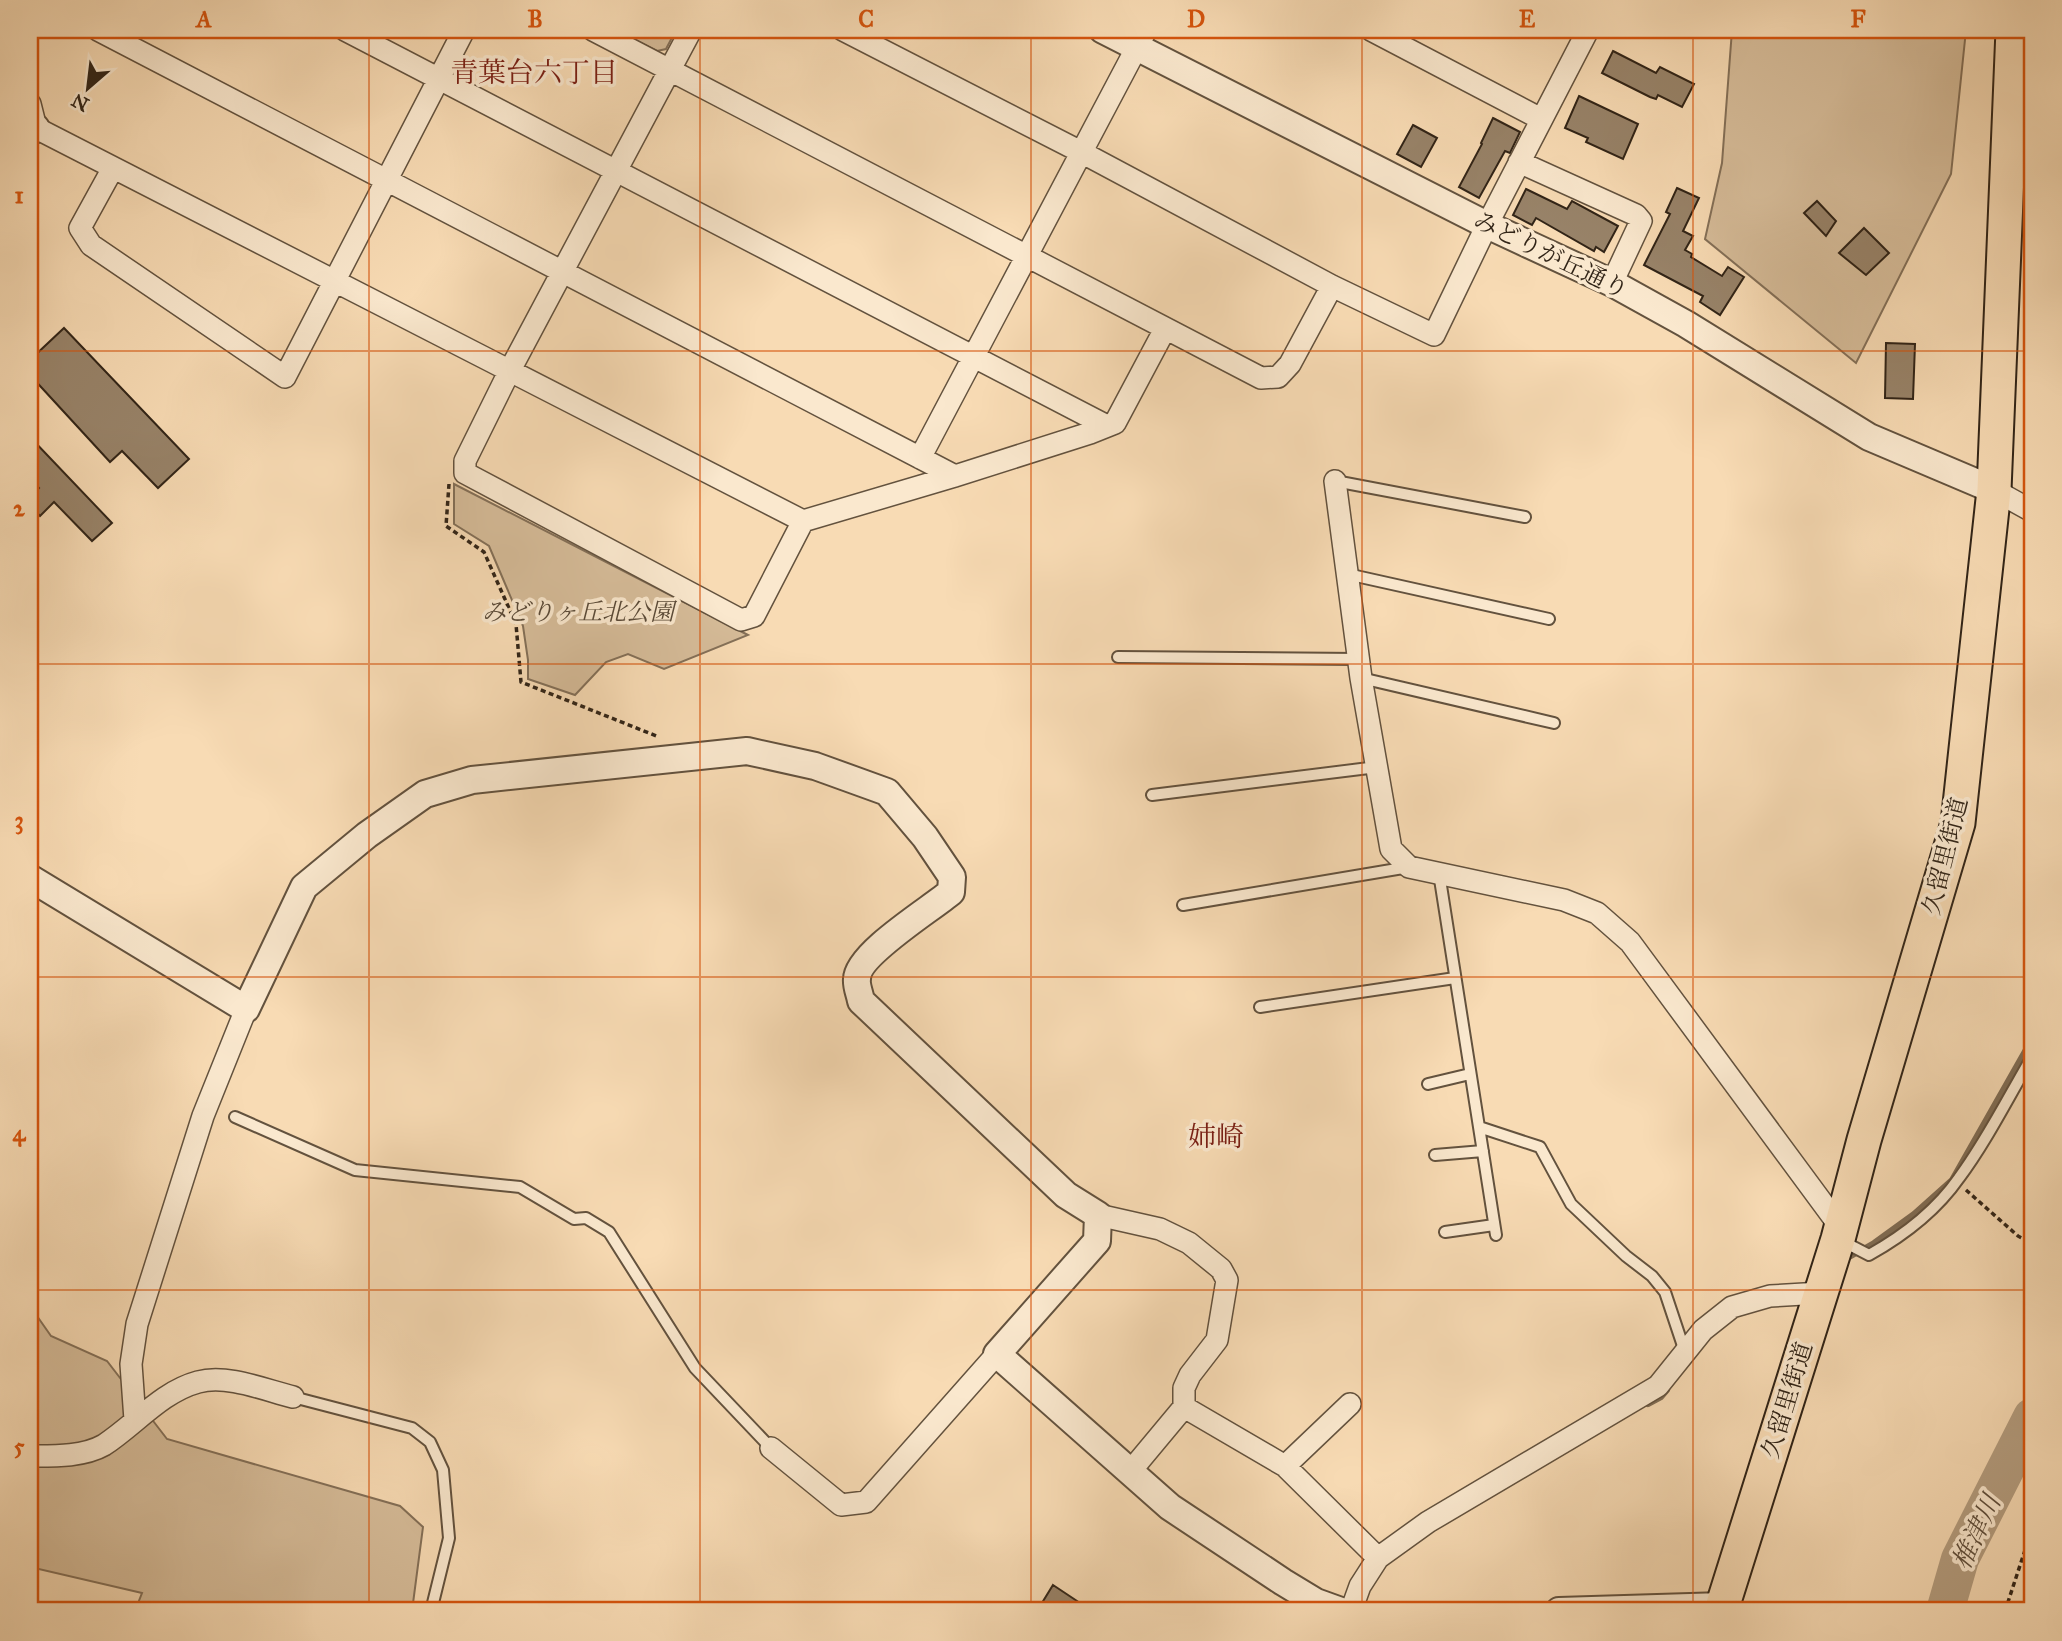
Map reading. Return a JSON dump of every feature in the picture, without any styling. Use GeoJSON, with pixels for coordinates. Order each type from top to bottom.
{"type":"FeatureCollection","features":[{"type":"Feature","properties":{"kind":"main road","name":"久留里街道"},"geometry":{"type":"LineString","coordinates":[[1722,1609],[1821,1293],[1842,1237],[1958,823],[1994,490],[2019,40]]}},
{"type":"Feature","properties":{"kind":"street"},"geometry":{"type":"LineString","coordinates":[[98,30],[955,476]]}},
{"type":"Feature","properties":{"kind":"street"},"geometry":{"type":"LineString","coordinates":[[345,30],[1107,426]]}},
{"type":"Feature","properties":{"kind":"street"},"geometry":{"type":"LineString","coordinates":[[113,167],[80,229],[91,245],[275,373],[285,377],[464,30]]}},
{"type":"Feature","properties":{"kind":"street"},"geometry":{"type":"LineString","coordinates":[[593,30],[1261,378],[1278,377],[1290,364],[1332,286]]}},
{"type":"Feature","properties":{"kind":"street"},"geometry":{"type":"LineString","coordinates":[[691,30],[510,370],[465,461],[465,473],[741,620],[754,616],[803,520]]}},
{"type":"Feature","properties":{"kind":"street"},"geometry":{"type":"LineString","coordinates":[[843,30],[1081,152],[1332,286],[1434,335],[1487,225],[1588,30]]}},
{"type":"Feature","properties":{"kind":"street","name":"みどりが丘通り"},"geometry":{"type":"LineString","coordinates":[[1103,30],[1141,38],[1487,225],[1612,283],[1686,324],[1869,437],[1994,490]]}},
{"type":"Feature","properties":{"kind":"street"},"geometry":{"type":"LineString","coordinates":[[1371,30],[1541,119]]}},
{"type":"Feature","properties":{"kind":"street"},"geometry":{"type":"LineString","coordinates":[[920,458],[1141,38]]}},
{"type":"Feature","properties":{"kind":"street"},"geometry":{"type":"LineString","coordinates":[[32,121],[113,167],[803,520],[955,476],[1115,423],[1165,329]]}},
{"type":"Feature","properties":{"kind":"street"},"geometry":{"type":"LineString","coordinates":[[1519,162],[1636,215],[1641,221],[1612,283]]}},
{"type":"Feature","properties":{"kind":"street"},"geometry":{"type":"LineString","coordinates":[[1335,481],[1360,669],[1391,849],[1409,867],[1564,900],[1597,913],[1638,953],[1842,1237]]}},
{"type":"Feature","properties":{"kind":"street"},"geometry":{"type":"LineString","coordinates":[[1994,490],[2032,511]]}},
{"type":"Feature","properties":{"kind":"street"},"geometry":{"type":"LineString","coordinates":[[135,1420],[131,1363],[137,1324],[203,1116],[246,1009],[304,887],[367,835],[425,794],[472,780],[747,751],[816,766],[887,792],[925,837],[952,877],[951,892],[884,942],[863,963],[856,978],[862,1001],[1066,1195],[1098,1215],[1160,1229],[1189,1243],[1221,1269],[1227,1280],[1217,1340],[1189,1375],[1184,1388],[1184,1406],[1129,1473]]}},
{"type":"Feature","properties":{"kind":"street"},"geometry":{"type":"LineString","coordinates":[[30,878],[246,1009]]}},
{"type":"Feature","properties":{"kind":"street"},"geometry":{"type":"LineString","coordinates":[[771,1448],[841,1505],[866,1502],[1097,1241],[1098,1215]]}},
{"type":"Feature","properties":{"kind":"street"},"geometry":{"type":"LineString","coordinates":[[1351,1611],[1360,1586],[1378,1558],[1428,1522],[1658,1387],[1703,1330],[1731,1307],[1770,1296],[1821,1293]]}},
{"type":"Feature","properties":{"kind":"street"},"geometry":{"type":"LineString","coordinates":[[998,1354],[1170,1507],[1283,1582],[1316,1602],[1341,1611]]}},
{"type":"Feature","properties":{"kind":"street"},"geometry":{"type":"LineString","coordinates":[[30,1456],[76,1454],[102,1446],[177,1391],[199,1382],[226,1381],[293,1397]]}},
{"type":"Feature","properties":{"kind":"street"},"geometry":{"type":"LineString","coordinates":[[1285,1466],[1350,1404]]}},
{"type":"Feature","properties":{"kind":"street"},"geometry":{"type":"LineString","coordinates":[[1184,1406],[1285,1466],[1378,1558]]}},
{"type":"Feature","properties":{"kind":"street"},"geometry":{"type":"LineString","coordinates":[[1559,1611],[1722,1609]]}},
{"type":"Feature","properties":{"kind":"lane"},"geometry":{"type":"LineString","coordinates":[[1335,481],[1525,517]]}},
{"type":"Feature","properties":{"kind":"lane"},"geometry":{"type":"LineString","coordinates":[[1347,574],[1549,619]]}},
{"type":"Feature","properties":{"kind":"lane"},"geometry":{"type":"LineString","coordinates":[[1118,657],[1360,669],[1554,723]]}},
{"type":"Feature","properties":{"kind":"lane"},"geometry":{"type":"LineString","coordinates":[[1152,794],[1377,767]]}},
{"type":"Feature","properties":{"kind":"lane"},"geometry":{"type":"LineString","coordinates":[[1183,905],[1409,867]]}},
{"type":"Feature","properties":{"kind":"lane"},"geometry":{"type":"LineString","coordinates":[[1439,873],[1495,1230],[1445,1232]]}},
{"type":"Feature","properties":{"kind":"lane"},"geometry":{"type":"LineString","coordinates":[[1260,1007],[1455,978]]}},
{"type":"Feature","properties":{"kind":"lane"},"geometry":{"type":"LineString","coordinates":[[1842,1237],[1868,1255],[1899,1238],[1944,1197],[1957,1182],[2032,1057]]}},
{"type":"Feature","properties":{"kind":"lane"},"geometry":{"type":"LineString","coordinates":[[1428,1084],[1471,1074]]}},
{"type":"Feature","properties":{"kind":"lane"},"geometry":{"type":"LineString","coordinates":[[235,1117],[355,1170],[520,1186],[574,1219],[586,1218],[609,1232],[695,1368],[771,1448]]}},
{"type":"Feature","properties":{"kind":"lane"},"geometry":{"type":"LineString","coordinates":[[1479,1127],[1540,1147],[1571,1204],[1626,1256],[1652,1276],[1665,1292],[1685,1352]]}},
{"type":"Feature","properties":{"kind":"lane"},"geometry":{"type":"LineString","coordinates":[[1435,1155],[1483,1151]]}},
{"type":"Feature","properties":{"kind":"lane"},"geometry":{"type":"LineString","coordinates":[[293,1397],[412,1429],[430,1442],[443,1470],[449,1538],[430,1611]]}},
{"type":"Feature","properties":{"kind":"path"},"geometry":{"type":"LineString","coordinates":[[465,473],[449,481],[446,526],[484,552],[516,624],[521,682],[667,740]]}},
{"type":"Feature","properties":{"kind":"path"},"geometry":{"type":"LineString","coordinates":[[1957,1182],[2018,1236],[2031,1243],[2032,1241]]}},
{"type":"Feature","properties":{"kind":"path"},"geometry":{"type":"LineString","coordinates":[[2005,1611],[2032,1529]]}},
{"type":"Feature","properties":{"kind":"green space"},"geometry":{"type":"Polygon","coordinates":[[[615,30],[676,30],[666,49],[657,51],[615,30]]]}},
{"type":"Feature","properties":{"kind":"green space"},"geometry":{"type":"Polygon","coordinates":[[[1732,30],[1966,30],[1951,174],[1856,363],[1705,239],[1722,163],[1732,30]]]}},
{"type":"Feature","properties":{"kind":"green space","name":"みどりヶ丘北公園"},"geometry":{"type":"Polygon","coordinates":[[[454,484],[748,635],[664,669],[628,654],[606,662],[575,695],[528,679],[523,626],[489,546],[454,524],[454,484]]]}},
{"type":"Feature","properties":{"kind":"green space"},"geometry":{"type":"Polygon","coordinates":[[[30,1306],[51,1336],[107,1361],[167,1439],[400,1506],[423,1527],[412,1611],[135,1611],[142,1593],[30,1567],[30,1306]]]}},
{"type":"Feature","properties":{"kind":"building"},"geometry":{"type":"Polygon","coordinates":[[[1613,51],[1656,73],[1660,67],[1694,84],[1682,107],[1658,95],[1656,99],[1650,97],[1602,73],[1613,51]]]}},
{"type":"Feature","properties":{"kind":"building"},"geometry":{"type":"Polygon","coordinates":[[[1579,96],[1638,124],[1623,159],[1586,142],[1588,138],[1565,128],[1579,96]]]}},
{"type":"Feature","properties":{"kind":"building"},"geometry":{"type":"Polygon","coordinates":[[[1493,118],[1520,132],[1510,153],[1505,151],[1479,198],[1459,187],[1493,118]]]}},
{"type":"Feature","properties":{"kind":"building"},"geometry":{"type":"Polygon","coordinates":[[[1413,125],[1437,138],[1421,167],[1397,154],[1413,125]]]}},
{"type":"Feature","properties":{"kind":"building"},"geometry":{"type":"Polygon","coordinates":[[[1677,188],[1699,198],[1683,231],[1693,236],[1685,250],[1692,254],[1691,257],[1722,276],[1728,267],[1744,277],[1720,315],[1700,302],[1703,296],[1644,265],[1670,214],[1666,212],[1677,188]]]}},
{"type":"Feature","properties":{"kind":"building"},"geometry":{"type":"Polygon","coordinates":[[[1526,189],[1567,209],[1572,201],[1618,226],[1604,252],[1596,247],[1594,251],[1536,218],[1532,225],[1513,215],[1526,189]]]}},
{"type":"Feature","properties":{"kind":"building"},"geometry":{"type":"Polygon","coordinates":[[[1817,201],[1836,221],[1826,236],[1804,213],[1817,201]]]}},
{"type":"Feature","properties":{"kind":"building"},"geometry":{"type":"Polygon","coordinates":[[[1864,228],[1889,253],[1866,275],[1839,253],[1864,228]]]}},
{"type":"Feature","properties":{"kind":"building"},"geometry":{"type":"Polygon","coordinates":[[[64,328],[189,459],[158,488],[122,451],[110,462],[30,375],[30,360],[64,328]]]}},
{"type":"Feature","properties":{"kind":"building"},"geometry":{"type":"Polygon","coordinates":[[[1886,343],[1915,344],[1913,399],[1885,398],[1886,343]]]}},
{"type":"Feature","properties":{"kind":"building"},"geometry":{"type":"Polygon","coordinates":[[[30,437],[112,523],[92,541],[54,502],[40,516],[30,505],[30,498],[39,488],[30,478],[30,437]]]}},
{"type":"Feature","properties":{"kind":"building"},"geometry":{"type":"Polygon","coordinates":[[[1053,1585],[1092,1611],[1037,1611],[1053,1585]]]}},
{"type":"Feature","properties":{"kind":"waterway"},"geometry":{"type":"LineString","coordinates":[[1844,1260],[1874,1243],[1914,1214],[1952,1180],[2032,1039]]}},
{"type":"Feature","properties":{"kind":"waterway"},"geometry":{"type":"LineString","coordinates":[[1648,1404],[1667,1390]]}},
{"type":"Feature","properties":{"kind":"waterway","name":"椎津川"},"geometry":{"type":"LineString","coordinates":[[1945,1611],[1960,1559],[2032,1417]]}},
{"type":"Feature","properties":{"kind":"district","name":"青葉台六丁目"},"geometry":{"type":"Point","coordinates":[534,72]}},
{"type":"Feature","properties":{"kind":"district","name":"姉崎"},"geometry":{"type":"Point","coordinates":[1216,1136]}}]}
